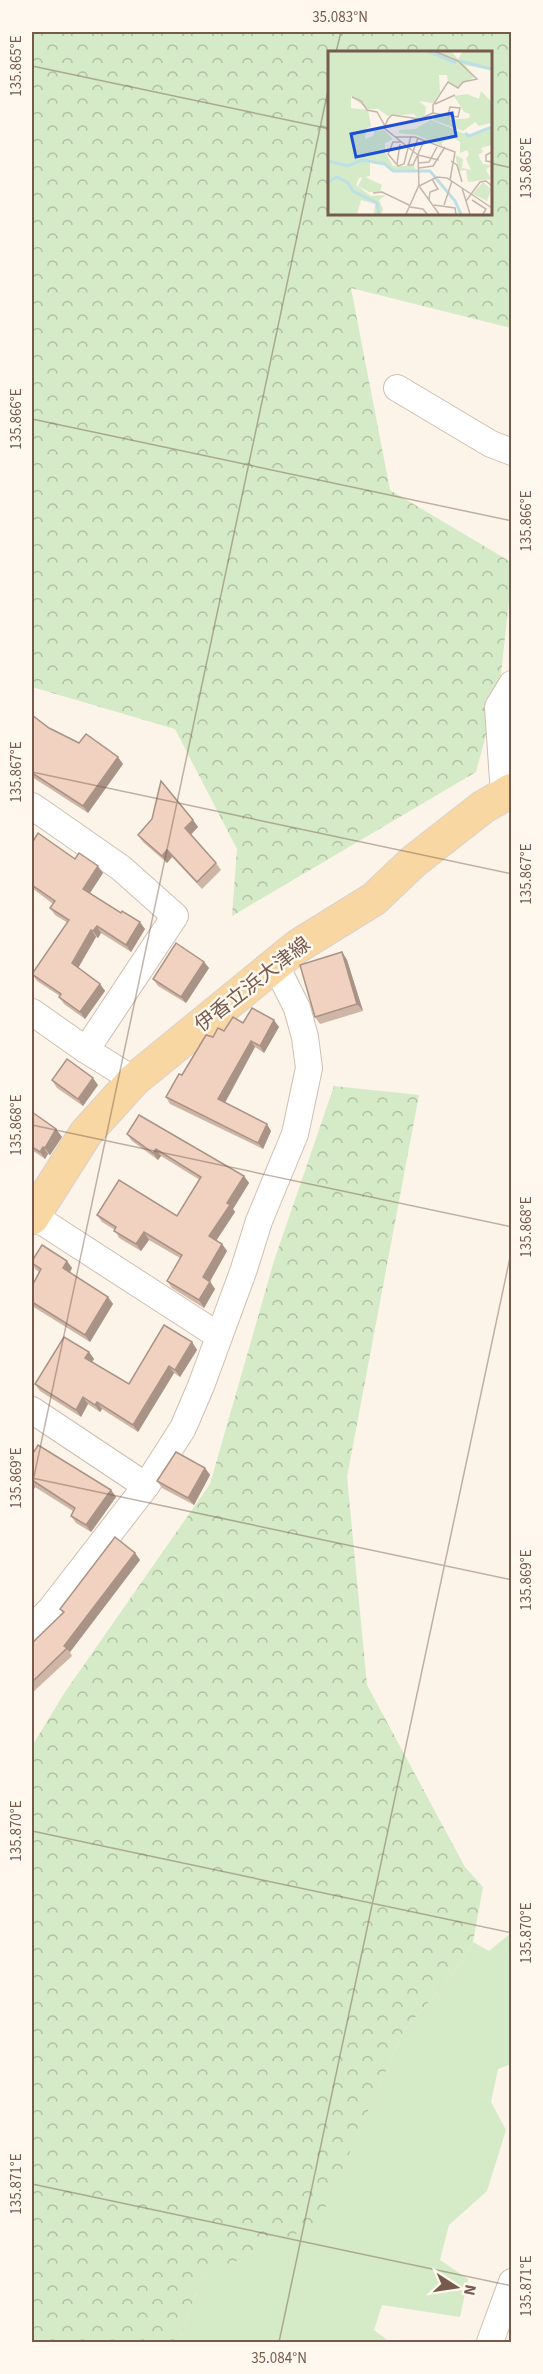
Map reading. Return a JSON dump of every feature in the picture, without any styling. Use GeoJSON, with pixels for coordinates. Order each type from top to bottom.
{"type":"FeatureCollection","features":[{"type":"Feature","properties":{"kind":"main road","name":"伊香立浜大津線"},"geometry":{"type":"LineString","coordinates":[[32,1217],[86,1132],[134,1080],[298,946],[374,899],[414,861],[483,807],[508,793]]}},
{"type":"Feature","properties":{"kind":"street"},"geometry":{"type":"LineString","coordinates":[[398,388],[491,444],[512,452]]}},
{"type":"Feature","properties":{"kind":"street"},"geometry":{"type":"LineString","coordinates":[[508,793],[498,707],[512,684]]}},
{"type":"Feature","properties":{"kind":"street"},"geometry":{"type":"LineString","coordinates":[[32,806],[121,868],[175,916],[86,1050]]}},
{"type":"Feature","properties":{"kind":"street"},"geometry":{"type":"LineString","coordinates":[[32,1628],[41,1604],[146,1486],[183,1428],[244,1269],[259,1221],[295,1134],[309,1068],[305,1037],[297,1008],[275,964]]}},
{"type":"Feature","properties":{"kind":"street"},"geometry":{"type":"LineString","coordinates":[[32,1012],[134,1080]]}},
{"type":"Feature","properties":{"kind":"street"},"geometry":{"type":"LineString","coordinates":[[32,1217],[219,1336]]}},
{"type":"Feature","properties":{"kind":"street"},"geometry":{"type":"LineString","coordinates":[[32,1410],[146,1486]]}},
{"type":"Feature","properties":{"kind":"street"},"geometry":{"type":"LineString","coordinates":[[489,2343],[511,2285]]}},
{"type":"Feature","properties":{"kind":"green space"},"geometry":{"type":"Polygon","coordinates":[[[32,32],[511,32],[511,328],[351,288],[390,490],[511,562],[511,582],[500,683],[476,772],[232,916],[237,849],[175,729],[32,687],[32,32]]]}},
{"type":"Feature","properties":{"kind":"green space"},"geometry":{"type":"Polygon","coordinates":[[[334,1086],[419,1095],[347,1477],[367,1685],[465,1867],[483,1887],[473,1942],[458,1968],[404,2030],[318,2224],[202,2277],[178,2342],[32,2342],[32,1746],[65,1692],[210,1484],[274,1261],[334,1086]]]}},
{"type":"Feature","properties":{"kind":"green space"},"geometry":{"type":"Polygon","coordinates":[[[511,1933],[511,2064],[498,2069],[491,2102],[506,2130],[487,2191],[449,2225],[440,2260],[468,2279],[460,2317],[382,2305],[374,2330],[390,2342],[178,2342],[202,2277],[318,2223],[404,2030],[458,1968],[473,1942],[489,1951],[511,1933]]]}},
{"type":"Feature","properties":{"kind":"building"},"geometry":{"type":"Polygon","coordinates":[[[32,715],[49,728],[79,743],[86,734],[118,757],[83,806],[32,773],[32,715]]]}},
{"type":"Feature","properties":{"kind":"building"},"geometry":{"type":"Polygon","coordinates":[[[161,781],[193,820],[185,828],[216,863],[197,882],[167,850],[162,856],[138,835],[152,819],[161,781]]]}},
{"type":"Feature","properties":{"kind":"building"},"geometry":{"type":"Polygon","coordinates":[[[38,833],[75,859],[79,853],[98,866],[83,889],[140,922],[126,945],[97,926],[93,931],[91,930],[72,963],[100,984],[80,1012],[59,997],[61,994],[32,974],[69,920],[50,908],[55,901],[32,885],[32,843],[38,833]]]}},
{"type":"Feature","properties":{"kind":"building"},"geometry":{"type":"Polygon","coordinates":[[[176,943],[204,962],[181,997],[153,979],[176,943]]]}},
{"type":"Feature","properties":{"kind":"building"},"geometry":{"type":"Polygon","coordinates":[[[342,952],[357,1004],[315,1017],[300,965],[342,952]]]}},
{"type":"Feature","properties":{"kind":"building"},"geometry":{"type":"Polygon","coordinates":[[[252,1008],[274,1020],[260,1046],[251,1041],[218,1099],[267,1124],[258,1143],[166,1097],[206,1035],[213,1037],[218,1028],[224,1031],[233,1017],[243,1023],[252,1008]]]}},
{"type":"Feature","properties":{"kind":"building"},"geometry":{"type":"Polygon","coordinates":[[[67,1059],[93,1078],[78,1099],[52,1080],[67,1059]]]}},
{"type":"Feature","properties":{"kind":"building"},"geometry":{"type":"Polygon","coordinates":[[[32,1112],[56,1129],[45,1148],[43,1147],[40,1152],[32,1147],[32,1112]]]}},
{"type":"Feature","properties":{"kind":"building"},"geometry":{"type":"Polygon","coordinates":[[[139,1115],[244,1176],[227,1203],[230,1205],[209,1236],[222,1244],[203,1277],[210,1282],[199,1300],[167,1281],[182,1255],[144,1232],[136,1244],[114,1231],[116,1227],[97,1215],[119,1180],[177,1216],[201,1177],[156,1149],[153,1153],[127,1134],[139,1115]]]}},
{"type":"Feature","properties":{"kind":"building"},"geometry":{"type":"Polygon","coordinates":[[[42,1245],[67,1261],[63,1268],[108,1297],[85,1335],[32,1302],[32,1286],[41,1269],[32,1261],[42,1245]]]}},
{"type":"Feature","properties":{"kind":"building"},"geometry":{"type":"Polygon","coordinates":[[[164,1325],[192,1342],[175,1370],[169,1366],[133,1425],[97,1402],[95,1405],[83,1397],[76,1410],[35,1384],[64,1337],[89,1352],[85,1358],[129,1384],[164,1325]]]}},
{"type":"Feature","properties":{"kind":"building"},"geometry":{"type":"Polygon","coordinates":[[[38,1445],[111,1490],[86,1525],[71,1516],[75,1508],[32,1480],[32,1455],[38,1445]]]}},
{"type":"Feature","properties":{"kind":"building"},"geometry":{"type":"Polygon","coordinates":[[[176,1452],[205,1468],[188,1498],[157,1481],[176,1452]]]}},
{"type":"Feature","properties":{"kind":"building"},"geometry":{"type":"Polygon","coordinates":[[[115,1537],[135,1553],[64,1646],[67,1648],[32,1682],[32,1643],[64,1612],[60,1609],[115,1537]]]}}]}
